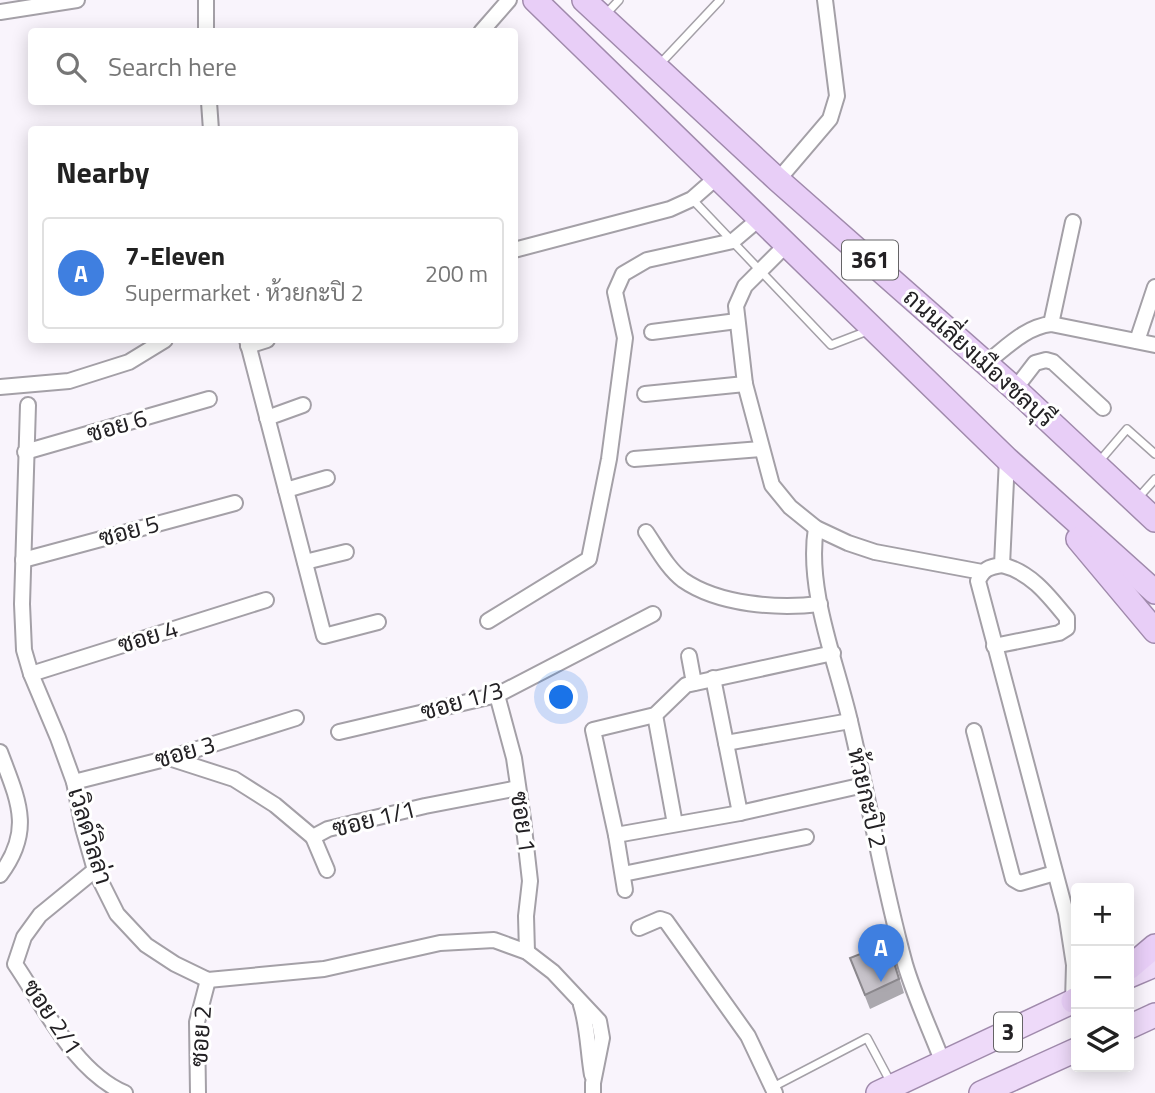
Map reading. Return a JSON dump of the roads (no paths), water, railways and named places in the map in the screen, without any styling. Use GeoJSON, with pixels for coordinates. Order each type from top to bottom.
{"type":"FeatureCollection","features":[{"type":"Feature","properties":{"kind":"highway","name":"ถนนเลี่ยงเมืองชลบุรี"},"geometry":{"type":"LineString","coordinates":[[535,0],[1014,466]]}},
{"type":"Feature","properties":{"kind":"highway","name":"ถนนเลี่ยงเมืองชลบุรี"},"geometry":{"type":"LineString","coordinates":[[584,0],[778,180],[1015,389],[1155,520]]}},
{"type":"Feature","properties":{"kind":"highway","name":"361"},"geometry":{"type":"LineString","coordinates":[[1014,466],[1155,592]]}},
{"type":"Feature","properties":{"kind":"highway"},"geometry":{"type":"LineString","coordinates":[[1014,466],[1155,631]]}},
{"type":"Feature","properties":{"kind":"highway"},"geometry":{"type":"LineString","coordinates":[[1134,964],[1155,946]]}},
{"type":"Feature","properties":{"kind":"main road"},"geometry":{"type":"LineString","coordinates":[[1134,974],[1155,965]]}},
{"type":"Feature","properties":{"kind":"main road","name":"3"},"geometry":{"type":"LineString","coordinates":[[886,1090],[1071,1002]]}},
{"type":"Feature","properties":{"kind":"main road"},"geometry":{"type":"LineString","coordinates":[[1134,1025],[1154,1019]]}},
{"type":"Feature","properties":{"kind":"main road","name":"3"},"geometry":{"type":"LineString","coordinates":[[981,1093],[1071,1052]]}},
{"type":"Feature","properties":{"kind":"street"},"geometry":{"type":"LineString","coordinates":[[0,12],[78,0]]}},
{"type":"Feature","properties":{"kind":"street"},"geometry":{"type":"LineString","coordinates":[[206,0],[206,28]]}},
{"type":"Feature","properties":{"kind":"street"},"geometry":{"type":"LineString","coordinates":[[484,28],[509,0]]}},
{"type":"Feature","properties":{"kind":"street"},"geometry":{"type":"LineString","coordinates":[[778,180],[830,119],[837,96],[825,0]]}},
{"type":"Feature","properties":{"kind":"street"},"geometry":{"type":"LineString","coordinates":[[209,105],[211,126]]}},
{"type":"Feature","properties":{"kind":"street"},"geometry":{"type":"LineString","coordinates":[[518,249],[670,209],[692,200],[716,178]]}},
{"type":"Feature","properties":{"kind":"street"},"geometry":{"type":"LineString","coordinates":[[488,621],[589,559],[609,458],[625,338],[615,292],[623,274],[647,260],[733,241],[760,219]]}},
{"type":"Feature","properties":{"kind":"street"},"geometry":{"type":"LineString","coordinates":[[1051,324],[1073,222]]}},
{"type":"Feature","properties":{"kind":"street"},"geometry":{"type":"LineString","coordinates":[[786,245],[746,286],[736,306],[745,384],[772,485],[790,507],[816,528],[848,543],[876,552],[982,572]]}},
{"type":"Feature","properties":{"kind":"street"},"geometry":{"type":"LineString","coordinates":[[1137,341],[1155,287]]}},
{"type":"Feature","properties":{"kind":"street"},"geometry":{"type":"LineString","coordinates":[[652,332],[737,321]]}},
{"type":"Feature","properties":{"kind":"street"},"geometry":{"type":"LineString","coordinates":[[986,363],[1026,332],[1051,324],[1155,345]]}},
{"type":"Feature","properties":{"kind":"street"},"geometry":{"type":"LineString","coordinates":[[0,387],[69,381],[129,362],[160,343]]}},
{"type":"Feature","properties":{"kind":"street"},"geometry":{"type":"LineString","coordinates":[[247,343],[324,636],[378,622]]}},
{"type":"Feature","properties":{"kind":"street"},"geometry":{"type":"LineString","coordinates":[[1015,389],[1035,363],[1046,360],[1053,362],[1103,408]]}},
{"type":"Feature","properties":{"kind":"street"},"geometry":{"type":"LineString","coordinates":[[645,394],[745,384]]}},
{"type":"Feature","properties":{"kind":"street","name":"ซอย 6"},"geometry":{"type":"LineString","coordinates":[[25,452],[209,399]]}},
{"type":"Feature","properties":{"kind":"street","name":"เวิลด์วิลล่า"},"geometry":{"type":"LineString","coordinates":[[28,405],[22,604],[24,650],[31,674],[74,782],[95,870],[117,914],[146,945],[175,964],[208,980]]}},
{"type":"Feature","properties":{"kind":"street"},"geometry":{"type":"LineString","coordinates":[[267,418],[303,405]]}},
{"type":"Feature","properties":{"kind":"street"},"geometry":{"type":"LineString","coordinates":[[635,459],[761,449]]}},
{"type":"Feature","properties":{"kind":"street"},"geometry":{"type":"LineString","coordinates":[[1002,565],[1014,466]]}},
{"type":"Feature","properties":{"kind":"street"},"geometry":{"type":"LineString","coordinates":[[286,490],[327,478]]}},
{"type":"Feature","properties":{"kind":"street","name":"ซอย 5"},"geometry":{"type":"LineString","coordinates":[[23,560],[235,503]]}},
{"type":"Feature","properties":{"kind":"street","name":"ห้วยกะปิ 2"},"geometry":{"type":"LineString","coordinates":[[816,528],[813,548],[820,604],[850,721],[906,967],[943,1063]]}},
{"type":"Feature","properties":{"kind":"street"},"geometry":{"type":"LineString","coordinates":[[646,532],[682,579],[711,593],[773,606],[820,604]]}},
{"type":"Feature","properties":{"kind":"street"},"geometry":{"type":"LineString","coordinates":[[305,562],[346,552]]}},
{"type":"Feature","properties":{"kind":"street"},"geometry":{"type":"LineString","coordinates":[[994,646],[1059,633],[1067,628],[1067,618],[1037,584],[1017,568],[1002,565],[990,566],[982,572],[978,581],[994,646],[1066,913],[1071,946]]}},
{"type":"Feature","properties":{"kind":"street","name":"ซอย 4"},"geometry":{"type":"LineString","coordinates":[[31,674],[265,600]]}},
{"type":"Feature","properties":{"kind":"street","name":"ซอย 1/3"},"geometry":{"type":"LineString","coordinates":[[339,732],[497,695],[653,614]]}},
{"type":"Feature","properties":{"kind":"street"},"geometry":{"type":"LineString","coordinates":[[625,890],[593,730],[655,715],[685,685],[694,682],[833,653]]}},
{"type":"Feature","properties":{"kind":"street"},"geometry":{"type":"LineString","coordinates":[[689,656],[694,682]]}},
{"type":"Feature","properties":{"kind":"street"},"geometry":{"type":"LineString","coordinates":[[713,678],[740,813]]}},
{"type":"Feature","properties":{"kind":"street","name":"ซอย 1"},"geometry":{"type":"LineString","coordinates":[[497,695],[514,758],[530,881],[526,916],[527,952]]}},
{"type":"Feature","properties":{"kind":"street"},"geometry":{"type":"LineString","coordinates":[[655,715],[675,824]]}},
{"type":"Feature","properties":{"kind":"street","name":"ซอย 3"},"geometry":{"type":"LineString","coordinates":[[74,782],[169,758],[296,718]]}},
{"type":"Feature","properties":{"kind":"street"},"geometry":{"type":"LineString","coordinates":[[726,743],[850,721]]}},
{"type":"Feature","properties":{"kind":"street"},"geometry":{"type":"LineString","coordinates":[[974,731],[1013,879],[1020,883],[1055,873]]}},
{"type":"Feature","properties":{"kind":"street"},"geometry":{"type":"LineString","coordinates":[[0,752],[14,788],[21,822],[19,842],[12,859],[0,875]]}},
{"type":"Feature","properties":{"kind":"street","name":"ซอย 1/1"},"geometry":{"type":"LineString","coordinates":[[169,758],[234,779],[275,805],[313,837],[328,829],[518,788]]}},
{"type":"Feature","properties":{"kind":"street"},"geometry":{"type":"LineString","coordinates":[[616,835],[740,813],[864,785]]}},
{"type":"Feature","properties":{"kind":"street"},"geometry":{"type":"LineString","coordinates":[[313,837],[327,870]]}},
{"type":"Feature","properties":{"kind":"street"},"geometry":{"type":"LineString","coordinates":[[623,874],[806,837]]}},
{"type":"Feature","properties":{"kind":"street","name":"ซอย 2/1"},"geometry":{"type":"LineString","coordinates":[[95,870],[40,915],[24,937],[15,964],[79,1059],[108,1086],[125,1093]]}},
{"type":"Feature","properties":{"kind":"street"},"geometry":{"type":"LineString","coordinates":[[639,928],[660,919],[666,921],[748,1036],[774,1090]]}},
{"type":"Feature","properties":{"kind":"street"},"geometry":{"type":"LineString","coordinates":[[208,980],[324,969],[440,943],[495,940],[527,952],[579,999],[586,1021],[585,1036],[593,1088]]}},
{"type":"Feature","properties":{"kind":"street","name":"ซอย 2"},"geometry":{"type":"LineString","coordinates":[[198,1093],[197,1022],[208,980]]}},
{"type":"Feature","properties":{"kind":"lane"},"geometry":{"type":"LineString","coordinates":[[603,17],[619,0]]}},
{"type":"Feature","properties":{"kind":"lane"},"geometry":{"type":"LineString","coordinates":[[656,68],[720,0]]}},
{"type":"Feature","properties":{"kind":"lane"},"geometry":{"type":"LineString","coordinates":[[692,200],[831,345],[874,329]]}},
{"type":"Feature","properties":{"kind":"lane"},"geometry":{"type":"LineString","coordinates":[[1097,464],[1127,429],[1155,454]]}},
{"type":"Feature","properties":{"kind":"lane"},"geometry":{"type":"LineString","coordinates":[[1135,501],[1155,479]]}},
{"type":"Feature","properties":{"kind":"lane"},"geometry":{"type":"LineString","coordinates":[[774,1090],[867,1038],[886,1090]]}},
{"type":"Feature","properties":{"kind":"place","name":"7-Eleven"},"geometry":{"type":"Point","coordinates":[881,982]}}]}
